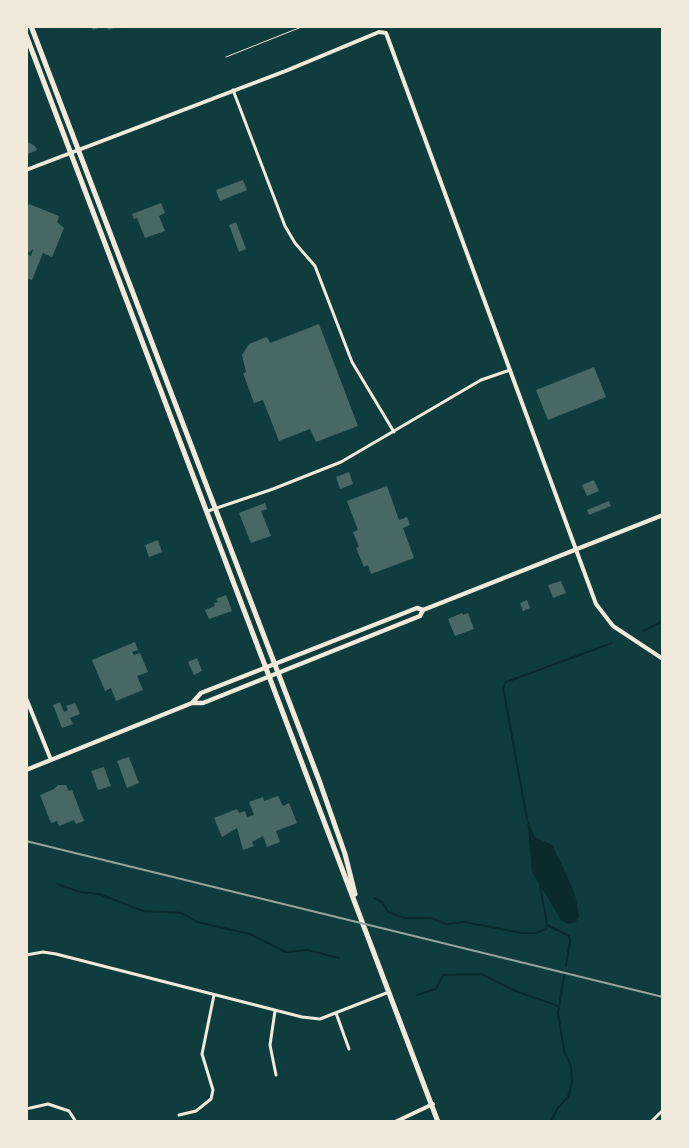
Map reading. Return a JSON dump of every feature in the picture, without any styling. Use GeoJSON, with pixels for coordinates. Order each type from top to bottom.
{"type":"FeatureCollection","features":[{"type":"Feature","properties":{"kind":"main road"},"geometry":{"type":"LineString","coordinates":[[31,26],[217,508],[275,664],[345,854],[360,912]]}},
{"type":"Feature","properties":{"kind":"main road"},"geometry":{"type":"LineString","coordinates":[[26,35],[438,1122]]}},
{"type":"Feature","properties":{"kind":"main road"},"geometry":{"type":"LineString","coordinates":[[192,703],[201,693],[417,608],[423,610],[663,515]]}},
{"type":"Feature","properties":{"kind":"main road"},"geometry":{"type":"LineString","coordinates":[[26,770],[192,703],[203,703],[269,677],[420,616],[423,610]]}},
{"type":"Feature","properties":{"kind":"street"},"geometry":{"type":"LineString","coordinates":[[26,170],[380,32],[386,33],[596,604],[613,626],[663,658]]}},
{"type":"Feature","properties":{"kind":"street"},"geometry":{"type":"LineString","coordinates":[[233,90],[285,226],[295,243],[315,266],[352,362],[394,432]]}},
{"type":"Feature","properties":{"kind":"street"},"geometry":{"type":"LineString","coordinates":[[208,511],[273,489],[341,462],[480,380],[511,370]]}},
{"type":"Feature","properties":{"kind":"street"},"geometry":{"type":"LineString","coordinates":[[26,698],[51,760]]}},
{"type":"Feature","properties":{"kind":"street"},"geometry":{"type":"LineString","coordinates":[[26,955],[43,952],[56,954],[302,1018],[320,1019],[390,992]]}},
{"type":"Feature","properties":{"kind":"street"},"geometry":{"type":"LineString","coordinates":[[179,1115],[196,1110],[212,1098],[213,1090],[202,1054],[214,995]]}},
{"type":"Feature","properties":{"kind":"street"},"geometry":{"type":"LineString","coordinates":[[275,1010],[270,1045],[276,1075]]}},
{"type":"Feature","properties":{"kind":"street"},"geometry":{"type":"LineString","coordinates":[[336,1013],[349,1049]]}},
{"type":"Feature","properties":{"kind":"street"},"geometry":{"type":"LineString","coordinates":[[26,1109],[48,1104],[69,1111],[76,1122]]}},
{"type":"Feature","properties":{"kind":"street"},"geometry":{"type":"LineString","coordinates":[[394,1122],[432,1104]]}},
{"type":"Feature","properties":{"kind":"street"},"geometry":{"type":"LineString","coordinates":[[651,1122],[663,1110]]}},
{"type":"Feature","properties":{"kind":"lane"},"geometry":{"type":"LineString","coordinates":[[226,57],[304,26]]}},
{"type":"Feature","properties":{"kind":"water"},"geometry":{"type":"Polygon","coordinates":[[[527,818],[535,837],[552,845],[561,863],[575,894],[579,917],[575,923],[568,924],[561,920],[532,872],[527,818]]]}},
{"type":"Feature","properties":{"kind":"building"},"geometry":{"type":"Polygon","coordinates":[[[88,26],[102,26],[94,30],[88,26]]]}},
{"type":"Feature","properties":{"kind":"building"},"geometry":{"type":"Polygon","coordinates":[[[102,26],[117,26],[110,30],[102,26]]]}},
{"type":"Feature","properties":{"kind":"building"},"geometry":{"type":"Polygon","coordinates":[[[26,141],[35,146],[37,150],[26,155],[26,141]]]}},
{"type":"Feature","properties":{"kind":"building"},"geometry":{"type":"Polygon","coordinates":[[[243,180],[247,190],[220,201],[216,190],[243,180]]]}},
{"type":"Feature","properties":{"kind":"building"},"geometry":{"type":"Polygon","coordinates":[[[161,203],[165,213],[159,216],[165,231],[145,238],[137,218],[134,219],[132,214],[161,203]]]}},
{"type":"Feature","properties":{"kind":"building"},"geometry":{"type":"Polygon","coordinates":[[[29,204],[59,216],[57,222],[64,228],[52,257],[43,253],[32,280],[26,278],[26,256],[27,254],[31,256],[33,249],[30,252],[26,251],[26,212],[29,204]]]}},
{"type":"Feature","properties":{"kind":"building"},"geometry":{"type":"Polygon","coordinates":[[[236,222],[246,249],[239,252],[229,225],[236,222]]]}},
{"type":"Feature","properties":{"kind":"building"},"geometry":{"type":"Polygon","coordinates":[[[319,324],[358,426],[316,442],[310,429],[279,441],[263,400],[254,403],[243,373],[246,372],[242,355],[249,344],[267,337],[270,343],[319,324]]]}},
{"type":"Feature","properties":{"kind":"building"},"geometry":{"type":"Polygon","coordinates":[[[594,367],[606,397],[548,420],[536,390],[594,367]]]}},
{"type":"Feature","properties":{"kind":"building"},"geometry":{"type":"Polygon","coordinates":[[[349,472],[353,484],[340,489],[336,477],[349,472]]]}},
{"type":"Feature","properties":{"kind":"building"},"geometry":{"type":"Polygon","coordinates":[[[594,480],[599,491],[587,496],[582,485],[594,480]]]}},
{"type":"Feature","properties":{"kind":"building"},"geometry":{"type":"Polygon","coordinates":[[[387,486],[399,520],[407,517],[410,525],[403,528],[414,558],[371,574],[368,565],[364,567],[356,548],[359,547],[353,532],[358,530],[347,501],[387,486]]]}},
{"type":"Feature","properties":{"kind":"building"},"geometry":{"type":"Polygon","coordinates":[[[609,501],[611,506],[589,515],[587,510],[609,501]]]}},
{"type":"Feature","properties":{"kind":"building"},"geometry":{"type":"Polygon","coordinates":[[[265,503],[267,509],[261,511],[271,536],[251,543],[239,513],[265,503]]]}},
{"type":"Feature","properties":{"kind":"building"},"geometry":{"type":"Polygon","coordinates":[[[158,540],[162,552],[149,557],[145,545],[158,540]]]}},
{"type":"Feature","properties":{"kind":"building"},"geometry":{"type":"Polygon","coordinates":[[[561,581],[566,593],[553,598],[548,585],[561,581]]]}},
{"type":"Feature","properties":{"kind":"building"},"geometry":{"type":"Polygon","coordinates":[[[226,595],[232,611],[209,619],[205,610],[215,606],[214,603],[218,602],[216,599],[226,595]]]}},
{"type":"Feature","properties":{"kind":"building"},"geometry":{"type":"Polygon","coordinates":[[[527,600],[530,608],[523,611],[520,603],[527,600]]]}},
{"type":"Feature","properties":{"kind":"building"},"geometry":{"type":"Polygon","coordinates":[[[462,613],[463,615],[468,613],[474,629],[455,636],[448,619],[462,613]]]}},
{"type":"Feature","properties":{"kind":"building"},"geometry":{"type":"Polygon","coordinates":[[[135,642],[138,650],[132,652],[134,655],[140,653],[148,672],[137,676],[143,690],[116,701],[111,688],[105,691],[92,660],[135,642]]]}},
{"type":"Feature","properties":{"kind":"building"},"geometry":{"type":"Polygon","coordinates":[[[197,658],[202,671],[194,675],[188,662],[197,658]]]}},
{"type":"Feature","properties":{"kind":"building"},"geometry":{"type":"Polygon","coordinates":[[[60,702],[64,712],[68,710],[66,706],[75,703],[80,714],[70,718],[73,724],[62,728],[53,705],[60,702]]]}},
{"type":"Feature","properties":{"kind":"building"},"geometry":{"type":"Polygon","coordinates":[[[129,757],[139,783],[127,788],[117,761],[129,757]]]}},
{"type":"Feature","properties":{"kind":"building"},"geometry":{"type":"Polygon","coordinates":[[[104,767],[111,786],[98,790],[91,771],[104,767]]]}},
{"type":"Feature","properties":{"kind":"building"},"geometry":{"type":"Polygon","coordinates":[[[58,785],[66,785],[69,791],[72,790],[84,821],[76,824],[74,820],[59,826],[57,821],[51,823],[40,795],[54,789],[58,785]]]}},
{"type":"Feature","properties":{"kind":"building"},"geometry":{"type":"Polygon","coordinates":[[[278,796],[283,806],[289,803],[297,823],[276,831],[280,842],[267,847],[263,836],[252,842],[254,846],[243,850],[237,828],[222,837],[214,818],[237,809],[239,813],[245,811],[247,817],[254,815],[249,802],[263,797],[264,801],[278,796]]]}},
{"type":"Feature","properties":{"kind":"waterway"},"geometry":{"type":"LineString","coordinates":[[643,631],[663,621]]}},
{"type":"Feature","properties":{"kind":"waterway"},"geometry":{"type":"LineString","coordinates":[[527,819],[503,687],[506,682],[612,643]]}},
{"type":"Feature","properties":{"kind":"waterway"},"geometry":{"type":"LineString","coordinates":[[57,884],[80,892],[99,894],[143,911],[182,913],[197,922],[250,934],[286,952],[308,950],[339,958]]}},
{"type":"Feature","properties":{"kind":"waterway"},"geometry":{"type":"LineString","coordinates":[[540,885],[547,925],[569,936],[566,966]]}},
{"type":"Feature","properties":{"kind":"waterway"},"geometry":{"type":"LineString","coordinates":[[374,898],[382,902],[388,912],[405,918],[431,918],[446,924],[464,922],[522,933],[537,933],[546,929],[547,925]]}},
{"type":"Feature","properties":{"kind":"waterway"},"geometry":{"type":"LineString","coordinates":[[417,995],[436,989],[443,975],[481,974],[513,990],[558,1006]]}},
{"type":"Feature","properties":{"kind":"waterway"},"geometry":{"type":"LineString","coordinates":[[551,1122],[557,1109],[568,1097],[572,1083],[571,1066],[564,1051],[558,1013],[564,976]]}},
{"type":"Feature","properties":{"kind":"railway"},"geometry":{"type":"LineString","coordinates":[[26,841],[663,997]]}}]}
